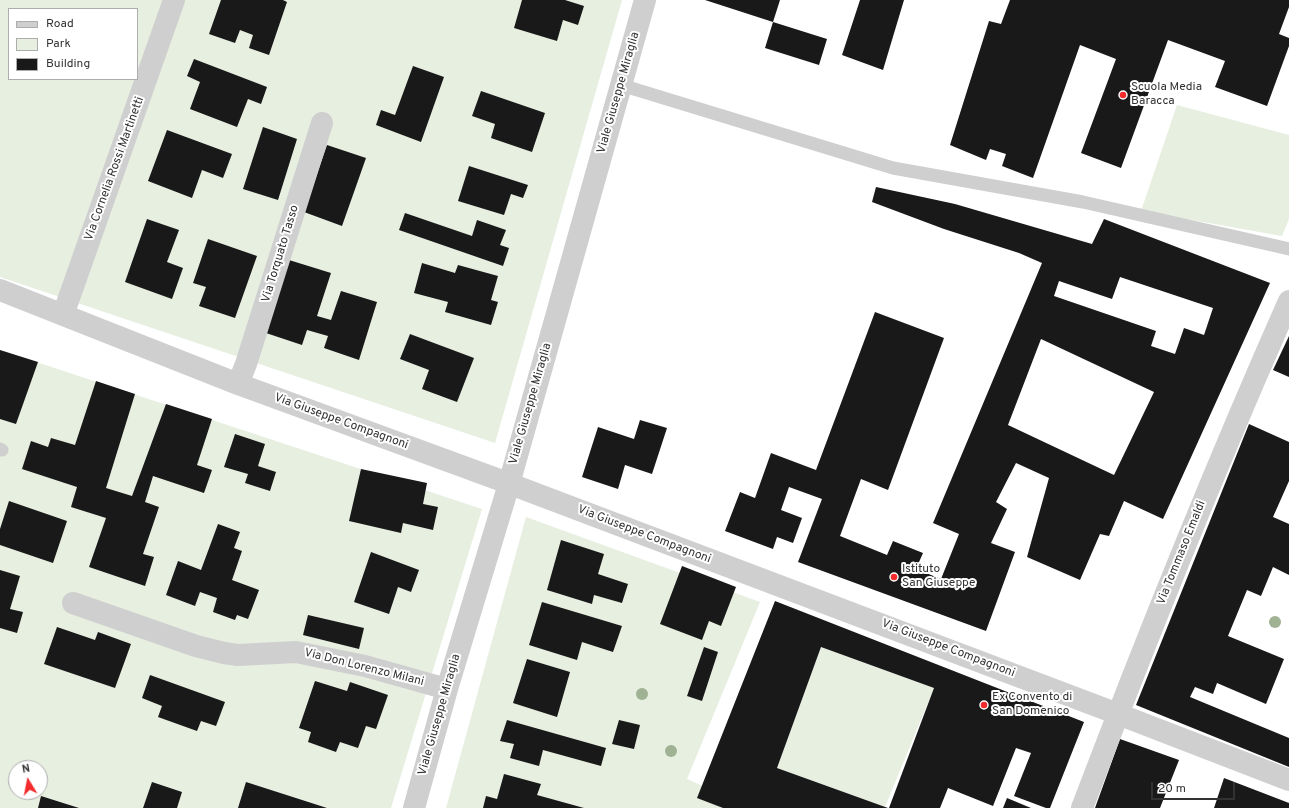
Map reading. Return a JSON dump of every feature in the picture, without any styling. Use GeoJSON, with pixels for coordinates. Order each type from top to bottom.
{"type":"FeatureCollection","features":[{"type":"Feature","properties":{"kind":"street","name":"Via Cornelia Rossi Martinetti"},"geometry":{"type":"LineString","coordinates":[[63,315],[174,0]]}},
{"type":"Feature","properties":{"kind":"street","name":"Viale Giuseppe Miraglia"},"geometry":{"type":"LineString","coordinates":[[414,808],[447,689],[509,484],[645,0]]}},
{"type":"Feature","properties":{"kind":"street","name":"Via Torquato Tasso"},"geometry":{"type":"LineString","coordinates":[[238,384],[246,364],[322,123]]}},
{"type":"Feature","properties":{"kind":"street","name":"Via Giuseppe Compagnoni"},"geometry":{"type":"LineString","coordinates":[[0,290],[238,384],[509,484],[1289,780]]}},
{"type":"Feature","properties":{"kind":"street","name":"Via Tommaso Emaldi"},"geometry":{"type":"LineString","coordinates":[[1082,808],[1187,541],[1249,392],[1289,301]]}},
{"type":"Feature","properties":{"kind":"street","name":"Via Don Lorenzo Milani"},"geometry":{"type":"LineString","coordinates":[[73,603],[196,646],[224,653],[238,655],[296,652],[365,666],[447,689]]}},
{"type":"Feature","properties":{"kind":"lane"},"geometry":{"type":"LineString","coordinates":[[621,85],[893,168],[1083,202],[1289,249]]}},
{"type":"Feature","properties":{"kind":"green space"},"geometry":{"type":"Polygon","coordinates":[[[0,0],[622,0],[495,443],[0,277],[0,0]]]}},
{"type":"Feature","properties":{"kind":"green space"},"geometry":{"type":"Polygon","coordinates":[[[1177,105],[1289,135],[1289,219],[1282,236],[1141,211],[1177,105]]]}},
{"type":"Feature","properties":{"kind":"green space"},"geometry":{"type":"Polygon","coordinates":[[[0,350],[482,509],[391,808],[0,808],[0,350]]]}},
{"type":"Feature","properties":{"kind":"green space"},"geometry":{"type":"Polygon","coordinates":[[[526,517],[760,602],[687,779],[752,808],[446,808],[526,517]]]}},
{"type":"Feature","properties":{"kind":"green space"},"geometry":{"type":"Polygon","coordinates":[[[821,647],[934,688],[885,807],[777,768],[821,647]]]}},
{"type":"Feature","properties":{"kind":"building"},"geometry":{"type":"Polygon","coordinates":[[[221,0],[283,0],[287,2],[269,55],[249,48],[253,35],[240,30],[235,43],[209,34],[221,0]]]}},
{"type":"Feature","properties":{"kind":"building"},"geometry":{"type":"Polygon","coordinates":[[[522,0],[565,0],[584,6],[578,25],[563,20],[557,41],[514,28],[522,0]]]}},
{"type":"Feature","properties":{"kind":"building"},"geometry":{"type":"Polygon","coordinates":[[[705,0],[780,0],[773,22],[705,0]]]}},
{"type":"Feature","properties":{"kind":"building"},"geometry":{"type":"Polygon","coordinates":[[[860,0],[904,0],[883,70],[842,55],[860,0]]]}},
{"type":"Feature","properties":{"kind":"building"},"geometry":{"type":"Polygon","coordinates":[[[1010,0],[1289,0],[1289,7],[1279,34],[1289,38],[1289,46],[1267,106],[1215,87],[1225,61],[1168,40],[1121,168],[1081,153],[1116,59],[1080,45],[1033,178],[1002,166],[1006,154],[990,149],[986,160],[950,145],[989,21],[1001,24],[1010,0]]]}},
{"type":"Feature","properties":{"kind":"building"},"geometry":{"type":"Polygon","coordinates":[[[773,22],[827,39],[819,65],[765,48],[773,22]]]}},
{"type":"Feature","properties":{"kind":"building"},"geometry":{"type":"Polygon","coordinates":[[[194,59],[267,87],[261,104],[248,99],[237,127],[190,109],[200,82],[187,76],[194,59]]]}},
{"type":"Feature","properties":{"kind":"building"},"geometry":{"type":"Polygon","coordinates":[[[413,66],[444,77],[421,142],[376,125],[381,110],[395,115],[413,66]]]}},
{"type":"Feature","properties":{"kind":"building"},"geometry":{"type":"Polygon","coordinates":[[[481,91],[545,113],[532,152],[491,138],[495,124],[472,116],[481,91]]]}},
{"type":"Feature","properties":{"kind":"building"},"geometry":{"type":"Polygon","coordinates":[[[263,127],[297,139],[278,200],[243,189],[263,127]]]}},
{"type":"Feature","properties":{"kind":"building"},"geometry":{"type":"Polygon","coordinates":[[[167,130],[232,154],[223,178],[202,170],[192,198],[148,181],[167,130]]]}},
{"type":"Feature","properties":{"kind":"building"},"geometry":{"type":"Polygon","coordinates":[[[327,145],[366,158],[342,226],[304,212],[327,145]]]}},
{"type":"Feature","properties":{"kind":"building"},"geometry":{"type":"Polygon","coordinates":[[[469,166],[528,185],[523,198],[511,194],[504,215],[458,201],[469,166]]]}},
{"type":"Feature","properties":{"kind":"building"},"geometry":{"type":"Polygon","coordinates":[[[876,187],[955,204],[1092,244],[1104,219],[1270,283],[1163,519],[1124,501],[1109,536],[1100,534],[1080,580],[1027,557],[1049,478],[1016,463],[996,502],[1007,509],[991,543],[1015,552],[986,631],[798,562],[822,499],[789,487],[781,510],[802,518],[793,543],[777,537],[773,549],[725,531],[740,492],[755,498],[771,453],[816,470],[875,312],[944,338],[888,490],[861,479],[840,536],[887,555],[893,541],[923,553],[916,569],[941,579],[959,534],[933,523],[1042,263],[1019,253],[944,229],[872,202],[876,187]],[[1120,277],[1112,299],[1059,281],[1054,296],[1156,331],[1151,346],[1175,354],[1184,328],[1204,335],[1213,308],[1120,277]],[[1041,339],[1008,425],[1114,475],[1154,392],[1041,339]]]}},
{"type":"Feature","properties":{"kind":"building"},"geometry":{"type":"Polygon","coordinates":[[[405,213],[472,236],[477,220],[506,230],[500,245],[509,248],[503,266],[399,230],[405,213]]]}},
{"type":"Feature","properties":{"kind":"building"},"geometry":{"type":"Polygon","coordinates":[[[147,219],[179,230],[167,262],[183,268],[172,299],[125,282],[147,219]]]}},
{"type":"Feature","properties":{"kind":"building"},"geometry":{"type":"Polygon","coordinates":[[[208,239],[257,256],[235,318],[199,306],[206,287],[193,283],[208,239]]]}},
{"type":"Feature","properties":{"kind":"building"},"geometry":{"type":"Polygon","coordinates":[[[289,260],[331,273],[317,316],[331,320],[341,291],[377,302],[359,360],[324,348],[328,336],[307,330],[302,345],[266,333],[289,260]]]}},
{"type":"Feature","properties":{"kind":"building"},"geometry":{"type":"Polygon","coordinates":[[[422,263],[455,273],[458,265],[498,276],[491,300],[498,302],[491,325],[445,312],[448,302],[414,293],[422,263]]]}},
{"type":"Feature","properties":{"kind":"building"},"geometry":{"type":"Polygon","coordinates":[[[410,334],[474,358],[457,402],[422,389],[429,370],[400,359],[410,334]]]}},
{"type":"Feature","properties":{"kind":"building"},"geometry":{"type":"Polygon","coordinates":[[[1289,336],[1289,377],[1273,370],[1289,336]]]}},
{"type":"Feature","properties":{"kind":"building"},"geometry":{"type":"Polygon","coordinates":[[[0,350],[38,362],[16,424],[0,419],[0,350]]]}},
{"type":"Feature","properties":{"kind":"building"},"geometry":{"type":"Polygon","coordinates":[[[96,381],[135,394],[106,488],[132,496],[166,404],[212,419],[197,465],[212,470],[204,493],[153,476],[145,502],[159,507],[143,554],[154,557],[145,586],[89,567],[106,518],[71,507],[77,487],[22,469],[31,441],[48,447],[51,438],[75,445],[96,381]]]}},
{"type":"Feature","properties":{"kind":"building"},"geometry":{"type":"Polygon","coordinates":[[[640,420],[667,428],[652,474],[625,465],[618,489],[582,477],[598,427],[634,439],[640,420]]]}},
{"type":"Feature","properties":{"kind":"building"},"geometry":{"type":"Polygon","coordinates":[[[1249,424],[1289,442],[1289,481],[1273,517],[1289,524],[1289,575],[1273,567],[1261,596],[1247,590],[1228,636],[1284,659],[1266,704],[1217,683],[1213,694],[1195,687],[1190,697],[1289,738],[1289,767],[1136,705],[1249,424]]]}},
{"type":"Feature","properties":{"kind":"building"},"geometry":{"type":"Polygon","coordinates":[[[235,434],[265,444],[258,466],[276,472],[270,491],[245,483],[248,474],[224,467],[235,434]]]}},
{"type":"Feature","properties":{"kind":"building"},"geometry":{"type":"Polygon","coordinates":[[[361,469],[427,483],[423,504],[438,507],[433,530],[403,523],[401,533],[349,521],[361,469]]]}},
{"type":"Feature","properties":{"kind":"building"},"geometry":{"type":"Polygon","coordinates":[[[9,501],[67,521],[53,563],[0,545],[0,529],[9,501]]]}},
{"type":"Feature","properties":{"kind":"building"},"geometry":{"type":"Polygon","coordinates":[[[218,524],[240,532],[234,548],[242,551],[232,580],[259,590],[248,619],[237,615],[235,620],[213,612],[217,598],[200,592],[195,606],[166,595],[178,561],[201,570],[218,524]]]}},
{"type":"Feature","properties":{"kind":"building"},"geometry":{"type":"Polygon","coordinates":[[[561,540],[604,554],[598,574],[628,584],[622,603],[594,595],[592,604],[547,590],[561,540]]]}},
{"type":"Feature","properties":{"kind":"building"},"geometry":{"type":"Polygon","coordinates":[[[371,552],[419,570],[411,592],[398,587],[389,614],[354,602],[371,552]]]}},
{"type":"Feature","properties":{"kind":"building"},"geometry":{"type":"Polygon","coordinates":[[[682,566],[736,587],[721,626],[709,621],[702,640],[660,624],[682,566]]]}},
{"type":"Feature","properties":{"kind":"building"},"geometry":{"type":"Polygon","coordinates":[[[0,570],[20,576],[10,609],[23,612],[17,633],[0,628],[0,570]]]}},
{"type":"Feature","properties":{"kind":"building","name":"Ex Convento di San Domenico"},"geometry":{"type":"Polygon","coordinates":[[[775,601],[1084,722],[1050,808],[1046,808],[1014,796],[1031,753],[1016,748],[993,806],[948,788],[940,808],[889,808],[934,688],[821,647],[777,768],[888,808],[723,808],[697,798],[775,601]]]}},
{"type":"Feature","properties":{"kind":"building"},"geometry":{"type":"Polygon","coordinates":[[[542,602],[622,626],[613,652],[582,642],[577,660],[529,645],[542,602]]]}},
{"type":"Feature","properties":{"kind":"building"},"geometry":{"type":"Polygon","coordinates":[[[308,615],[364,628],[359,649],[303,635],[308,615]]]}},
{"type":"Feature","properties":{"kind":"building"},"geometry":{"type":"Polygon","coordinates":[[[57,627],[95,640],[98,632],[131,644],[115,688],[44,664],[57,627]]]}},
{"type":"Feature","properties":{"kind":"building"},"geometry":{"type":"Polygon","coordinates":[[[704,647],[718,652],[702,701],[687,696],[704,647]]]}},
{"type":"Feature","properties":{"kind":"building"},"geometry":{"type":"Polygon","coordinates":[[[527,659],[570,672],[557,717],[513,703],[527,659]]]}},
{"type":"Feature","properties":{"kind":"building"},"geometry":{"type":"Polygon","coordinates":[[[150,675],[225,702],[216,726],[201,721],[197,731],[158,717],[162,706],[142,698],[150,675]]]}},
{"type":"Feature","properties":{"kind":"building"},"geometry":{"type":"Polygon","coordinates":[[[315,681],[347,691],[350,682],[388,695],[376,729],[366,726],[358,748],[340,742],[336,752],[308,742],[311,732],[299,728],[315,681]]]}},
{"type":"Feature","properties":{"kind":"building"},"geometry":{"type":"Polygon","coordinates":[[[507,720],[606,748],[601,766],[543,750],[539,766],[510,758],[514,744],[500,741],[507,720]]]}},
{"type":"Feature","properties":{"kind":"building"},"geometry":{"type":"Polygon","coordinates":[[[619,720],[640,725],[634,749],[612,744],[619,720]]]}},
{"type":"Feature","properties":{"kind":"building"},"geometry":{"type":"Polygon","coordinates":[[[1120,739],[1179,760],[1160,808],[1095,808],[1120,739]]]}},
{"type":"Feature","properties":{"kind":"building"},"geometry":{"type":"Polygon","coordinates":[[[504,774],[541,784],[537,795],[584,808],[483,808],[486,796],[497,799],[504,774]]]}},
{"type":"Feature","properties":{"kind":"building"},"geometry":{"type":"Polygon","coordinates":[[[1224,778],[1289,803],[1289,808],[1214,808],[1224,778]]]}},
{"type":"Feature","properties":{"kind":"building"},"geometry":{"type":"Polygon","coordinates":[[[152,782],[182,792],[177,808],[143,808],[152,782]]]}},
{"type":"Feature","properties":{"kind":"building"},"geometry":{"type":"Polygon","coordinates":[[[246,782],[327,808],[238,808],[246,782]]]}},
{"type":"Feature","properties":{"kind":"building"},"geometry":{"type":"Polygon","coordinates":[[[48,798],[79,808],[38,808],[40,800],[48,800],[48,798]]]}},
{"type":"Feature","properties":{"kind":"building"},"geometry":{"type":"Polygon","coordinates":[[[1007,798],[1031,808],[1003,808],[1007,798]]]}},
{"type":"Feature","properties":{"kind":"place","name":"Scuola Media Baracca"},"geometry":{"type":"Point","coordinates":[1123,95]}},
{"type":"Feature","properties":{"kind":"place","name":"Istituto San Giuseppe"},"geometry":{"type":"Point","coordinates":[894,577]}},
{"type":"Feature","properties":{"kind":"place","name":"Ex Convento di San Domenico"},"geometry":{"type":"Point","coordinates":[984,705]}}]}
